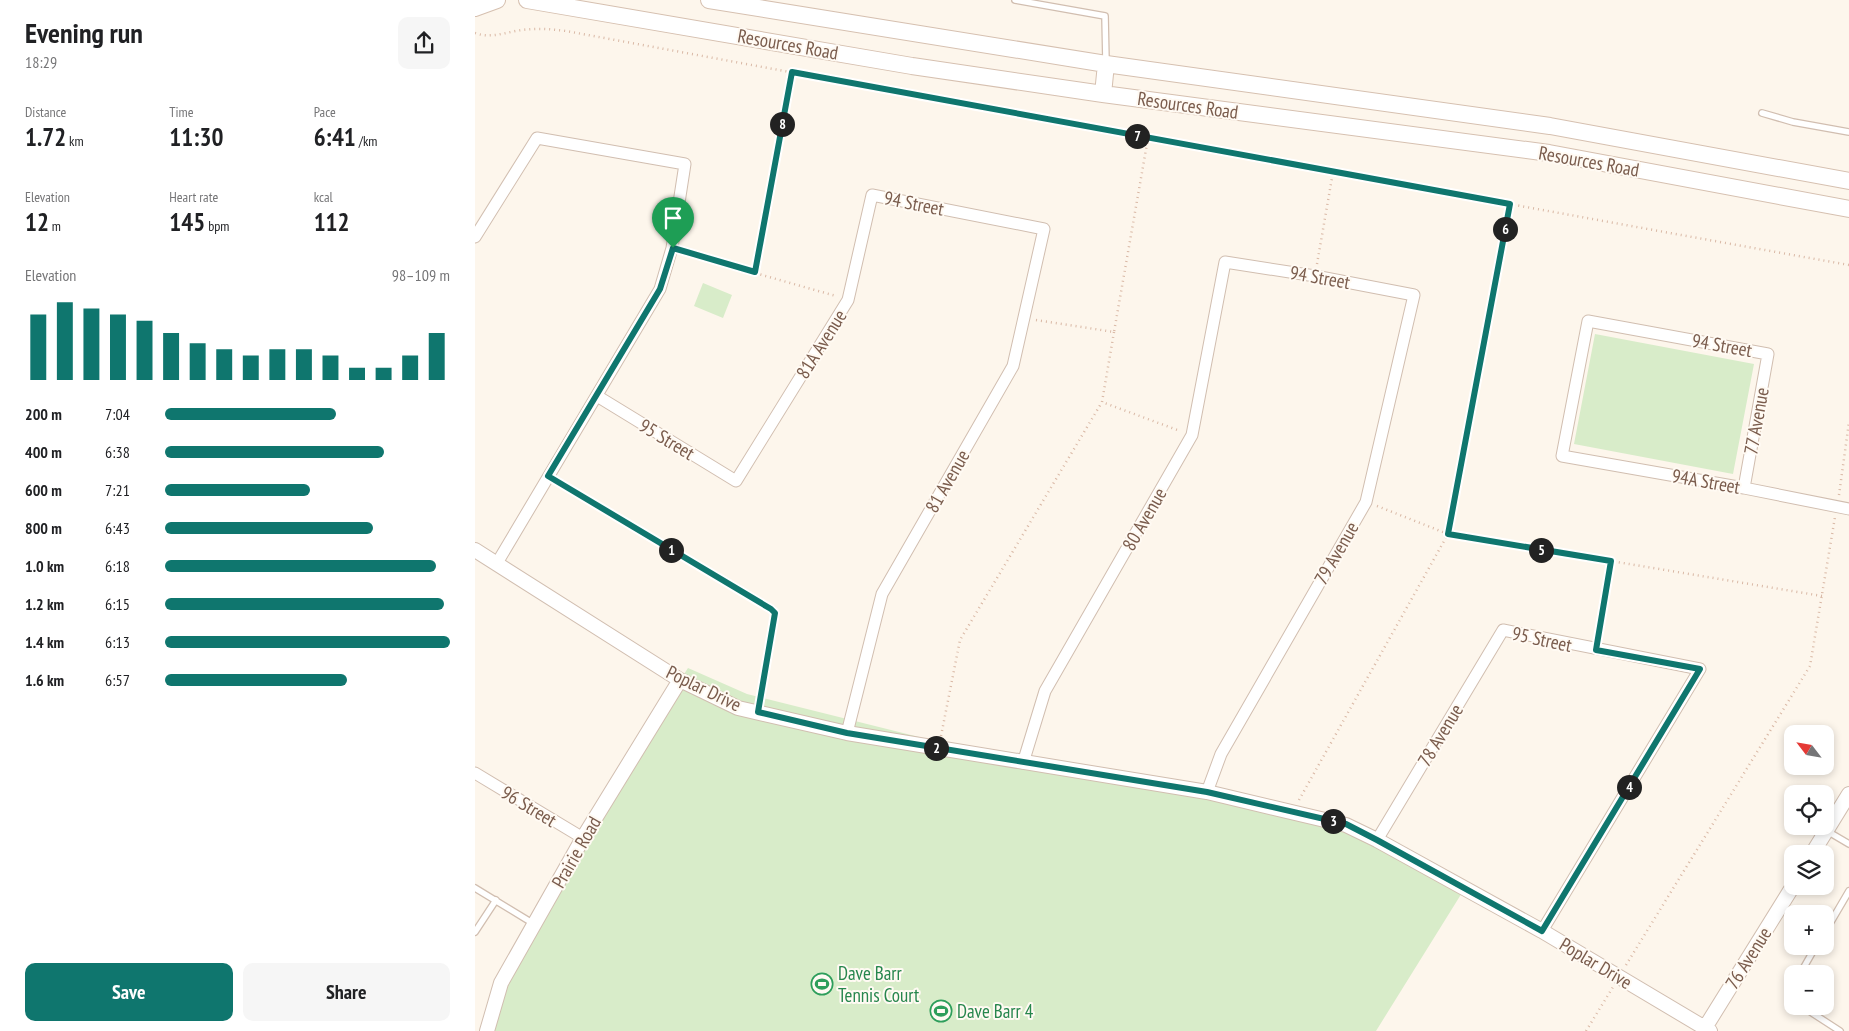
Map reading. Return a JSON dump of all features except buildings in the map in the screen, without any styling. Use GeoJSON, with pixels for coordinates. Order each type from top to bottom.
{"type":"FeatureCollection","features":[{"type":"Feature","properties":{"kind":"main road"},"geometry":{"type":"LineString","coordinates":[[475,8],[497,0]]}},
{"type":"Feature","properties":{"kind":"main road","name":"Resources Road"},"geometry":{"type":"LineString","coordinates":[[527,0],[912,66],[1103,94],[1549,154],[1849,208]]}},
{"type":"Feature","properties":{"kind":"main road","name":"Resources Road"},"geometry":{"type":"LineString","coordinates":[[709,0],[1106,64],[1550,126],[1849,181]]}},
{"type":"Feature","properties":{"kind":"main road"},"geometry":{"type":"LineString","coordinates":[[1103,94],[1106,64]]}},
{"type":"Feature","properties":{"kind":"street"},"geometry":{"type":"LineString","coordinates":[[475,237],[537,138],[685,164],[673,248],[660,289],[497,563]]}},
{"type":"Feature","properties":{"kind":"street","name":"94 Street"},"geometry":{"type":"LineString","coordinates":[[872,195],[1044,228]]}},
{"type":"Feature","properties":{"kind":"street","name":"81A Avenue"},"geometry":{"type":"LineString","coordinates":[[736,481],[848,300],[872,195]]}},
{"type":"Feature","properties":{"kind":"street","name":"81 Avenue"},"geometry":{"type":"LineString","coordinates":[[847,733],[882,594],[1013,366],[1044,228]]}},
{"type":"Feature","properties":{"kind":"street","name":"94 Street"},"geometry":{"type":"LineString","coordinates":[[1225,262],[1315,276],[1414,295]]}},
{"type":"Feature","properties":{"kind":"street","name":"80 Avenue"},"geometry":{"type":"LineString","coordinates":[[1023,762],[1045,691],[1192,435],[1225,262]]}},
{"type":"Feature","properties":{"kind":"street","name":"79 Avenue"},"geometry":{"type":"LineString","coordinates":[[1207,792],[1221,754],[1366,502],[1414,295]]}},
{"type":"Feature","properties":{"kind":"street","name":"94 Street"},"geometry":{"type":"LineString","coordinates":[[1562,456],[1588,321],[1768,354]]}},
{"type":"Feature","properties":{"kind":"street","name":"77 Avenue"},"geometry":{"type":"LineString","coordinates":[[1744,488],[1768,354]]}},
{"type":"Feature","properties":{"kind":"street","name":"95 Street"},"geometry":{"type":"LineString","coordinates":[[597,396],[736,481]]}},
{"type":"Feature","properties":{"kind":"street","name":"94A Street"},"geometry":{"type":"LineString","coordinates":[[1562,456],[1744,488],[1849,509]]}},
{"type":"Feature","properties":{"kind":"street","name":"Poplar Drive"},"geometry":{"type":"LineString","coordinates":[[475,550],[680,680],[738,708],[847,733],[1207,792],[1346,824],[1542,931],[1706,1030]]}},
{"type":"Feature","properties":{"kind":"street","name":"95 Street"},"geometry":{"type":"LineString","coordinates":[[1503,630],[1596,650],[1700,669],[1542,931]]}},
{"type":"Feature","properties":{"kind":"street","name":"78 Avenue"},"geometry":{"type":"LineString","coordinates":[[1377,840],[1503,630]]}},
{"type":"Feature","properties":{"kind":"street","name":"Prairie Road"},"geometry":{"type":"LineString","coordinates":[[487,1031],[501,982],[583,838],[680,680]]}},
{"type":"Feature","properties":{"kind":"street","name":"96 Street"},"geometry":{"type":"LineString","coordinates":[[475,773],[583,838]]}},
{"type":"Feature","properties":{"kind":"street"},"geometry":{"type":"LineString","coordinates":[[1834,819],[1849,794]]}},
{"type":"Feature","properties":{"kind":"street","name":"76 Avenue"},"geometry":{"type":"LineString","coordinates":[[1706,1030],[1788,895]]}},
{"type":"Feature","properties":{"kind":"lane"},"geometry":{"type":"LineString","coordinates":[[1015,0],[1105,16],[1106,64]]}},
{"type":"Feature","properties":{"kind":"lane"},"geometry":{"type":"LineString","coordinates":[[1762,113],[1793,122],[1849,132]]}},
{"type":"Feature","properties":{"kind":"lane"},"geometry":{"type":"LineString","coordinates":[[548,476],[775,613],[758,712]]}},
{"type":"Feature","properties":{"kind":"lane"},"geometry":{"type":"LineString","coordinates":[[1834,834],[1849,844]]}},
{"type":"Feature","properties":{"kind":"lane"},"geometry":{"type":"LineString","coordinates":[[475,888],[534,924]]}},
{"type":"Feature","properties":{"kind":"lane"},"geometry":{"type":"LineString","coordinates":[[1834,917],[1849,891]]}},
{"type":"Feature","properties":{"kind":"lane"},"geometry":{"type":"LineString","coordinates":[[475,932],[496,900]]}},
{"type":"Feature","properties":{"kind":"lane"},"geometry":{"type":"LineString","coordinates":[[1815,1015],[1840,1031]]}},
{"type":"Feature","properties":{"kind":"path"},"geometry":{"type":"LineString","coordinates":[[475,32],[491,36],[522,30],[545,29],[566,31],[931,96],[1333,172],[1849,265]]}},
{"type":"Feature","properties":{"kind":"path"},"geometry":{"type":"LineString","coordinates":[[755,272],[792,72]]}},
{"type":"Feature","properties":{"kind":"path"},"geometry":{"type":"LineString","coordinates":[[939,748],[960,640],[1102,402],[1149,138]]}},
{"type":"Feature","properties":{"kind":"path"},"geometry":{"type":"LineString","coordinates":[[1315,276],[1333,172]]}},
{"type":"Feature","properties":{"kind":"path"},"geometry":{"type":"LineString","coordinates":[[1292,812],[1448,534],[1510,204]]}},
{"type":"Feature","properties":{"kind":"path"},"geometry":{"type":"LineString","coordinates":[[673,248],[848,300]]}},
{"type":"Feature","properties":{"kind":"path"},"geometry":{"type":"LineString","coordinates":[[1024,318],[1114,332]]}},
{"type":"Feature","properties":{"kind":"path"},"geometry":{"type":"LineString","coordinates":[[1102,402],[1192,435]]}},
{"type":"Feature","properties":{"kind":"path"},"geometry":{"type":"LineString","coordinates":[[1586,1031],[1810,666],[1837,507],[1849,422]]}},
{"type":"Feature","properties":{"kind":"path"},"geometry":{"type":"LineString","coordinates":[[1366,502],[1448,534],[1822,596]]}},
{"type":"Feature","properties":{"kind":"path"},"geometry":{"type":"LineString","coordinates":[[1596,650],[1611,561]]}},
{"type":"Feature","properties":{"kind":"green space"},"geometry":{"type":"Polygon","coordinates":[[[703,283],[732,295],[723,318],[694,306],[703,283]]]}},
{"type":"Feature","properties":{"kind":"green space"},"geometry":{"type":"Polygon","coordinates":[[[1595,334],[1754,364],[1733,474],[1574,444],[1595,334]]]}},
{"type":"Feature","properties":{"kind":"green space"},"geometry":{"type":"Polygon","coordinates":[[[688,668],[747,694],[1023,763],[1346,825],[1465,888],[1376,1031],[489,1031],[520,934],[582,829],[688,668]]]}},
{"type":"Feature","properties":{"kind":"place","name":"Dave Barr Tennis Court"},"geometry":{"type":"Point","coordinates":[822,984]}},
{"type":"Feature","properties":{"kind":"place","name":"Dave Barr 4"},"geometry":{"type":"Point","coordinates":[941,1011]}},
{"type":"Feature","properties":{"kind":"route"},"geometry":{"type":"LineString","coordinates":[[792,72],[1510,204],[1448,534],[1611,561],[1596,650],[1700,669],[1542,931],[1346,824],[1207,792],[847,733],[758,712],[775,613],[763,604],[548,476],[660,289],[673,248],[755,272],[792,72]]}}]}
